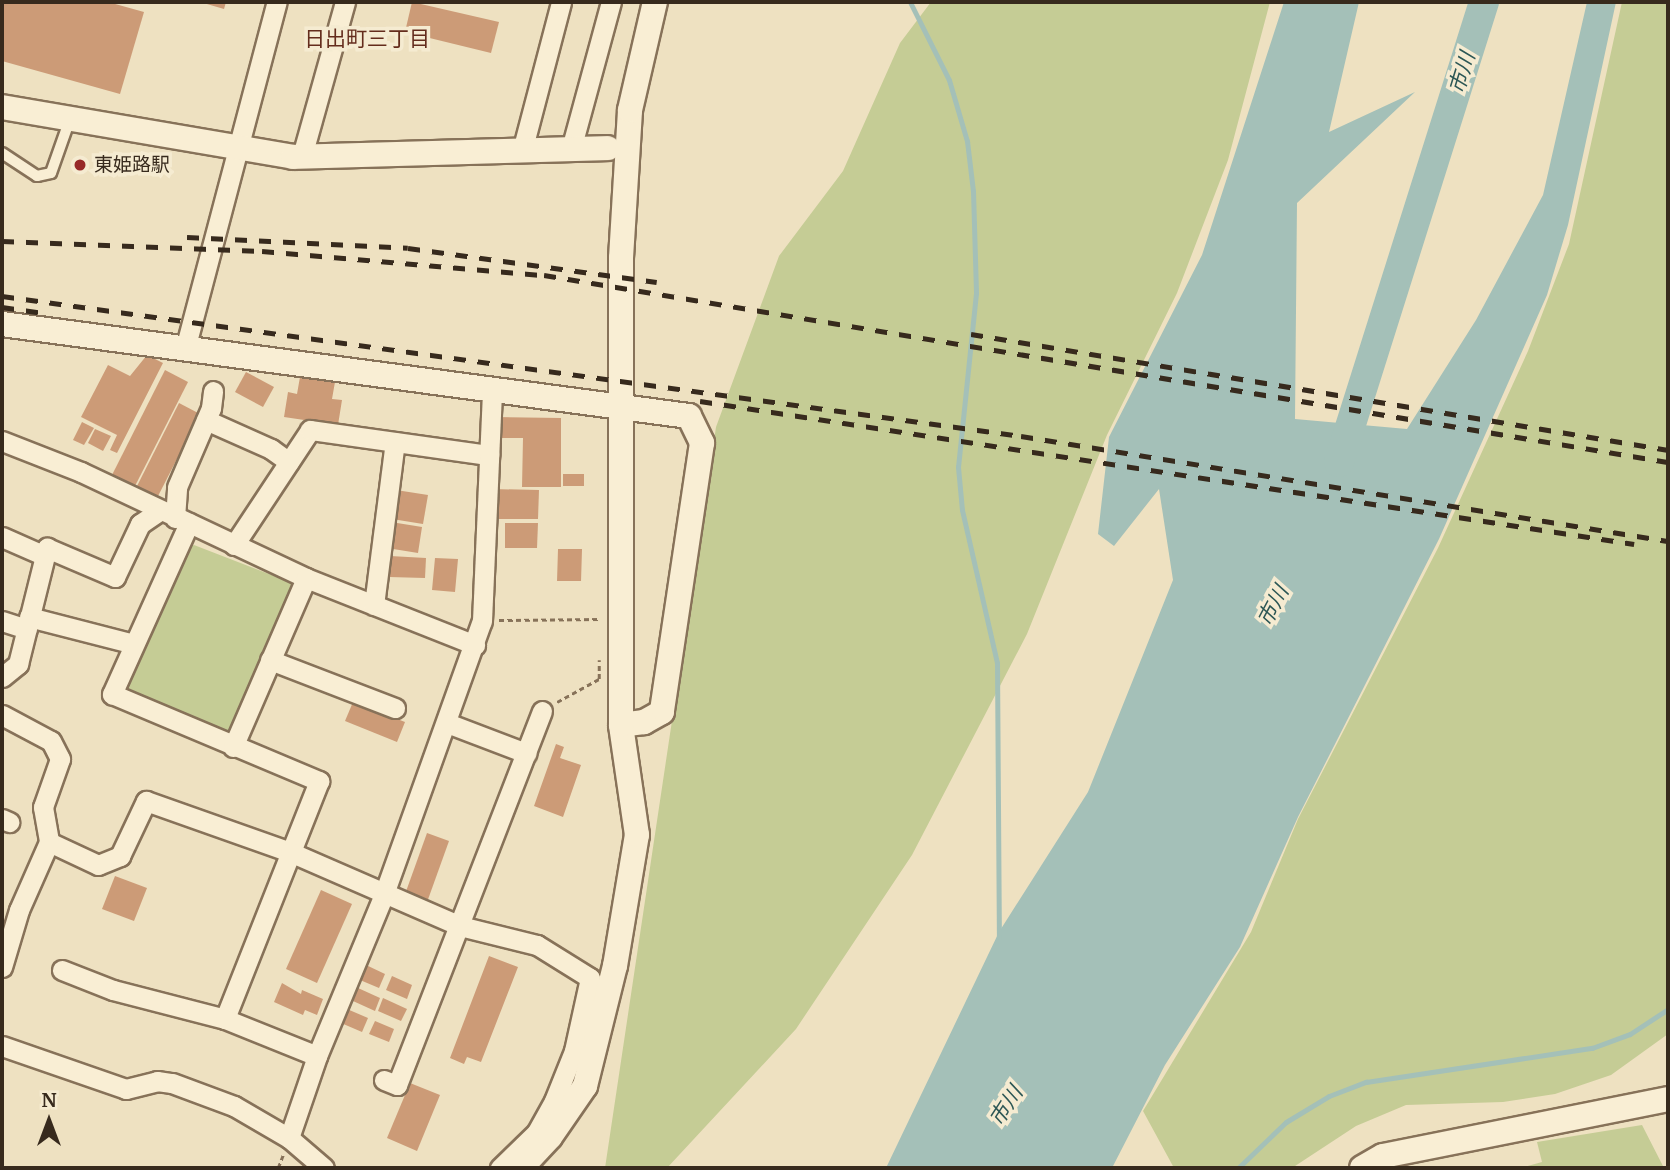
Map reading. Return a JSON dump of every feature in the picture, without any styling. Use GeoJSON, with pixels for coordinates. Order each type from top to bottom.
{"type":"FeatureCollection","features":[{"type":"Feature","properties":{"kind":"street"},"geometry":{"type":"LineString","coordinates":[[185,349],[277,2]]}},
{"type":"Feature","properties":{"kind":"street"},"geometry":{"type":"LineString","coordinates":[[302,156],[345,2]]}},
{"type":"Feature","properties":{"kind":"street"},"geometry":{"type":"LineString","coordinates":[[522,151],[561,2]]}},
{"type":"Feature","properties":{"kind":"street"},"geometry":{"type":"LineString","coordinates":[[570,149],[611,2]]}},
{"type":"Feature","properties":{"kind":"street"},"geometry":{"type":"LineString","coordinates":[[521,1168],[543,1134],[585,1086],[615,966],[637,835],[621,725],[621,257],[630,110],[655,2]]}},
{"type":"Feature","properties":{"kind":"street"},"geometry":{"type":"LineString","coordinates":[[2,107],[238,148],[302,156],[608,148]]}},
{"type":"Feature","properties":{"kind":"street"},"geometry":{"type":"LineString","coordinates":[[2,324],[492,392],[689,416],[702,443],[662,712],[644,722],[621,725]]}},
{"type":"Feature","properties":{"kind":"street"},"geometry":{"type":"LineString","coordinates":[[213,391],[206,420],[177,487],[175,517],[134,644],[111,694],[233,747],[319,780],[225,1019]]}},
{"type":"Feature","properties":{"kind":"street"},"geometry":{"type":"LineString","coordinates":[[289,1138],[317,1056],[384,894],[482,621],[492,392]]}},
{"type":"Feature","properties":{"kind":"street"},"geometry":{"type":"LineString","coordinates":[[206,420],[271,449],[289,462]]}},
{"type":"Feature","properties":{"kind":"street"},"geometry":{"type":"LineString","coordinates":[[234,545],[310,430],[489,455]]}},
{"type":"Feature","properties":{"kind":"street"},"geometry":{"type":"LineString","coordinates":[[2,441],[82,472],[306,578],[475,645]]}},
{"type":"Feature","properties":{"kind":"street"},"geometry":{"type":"LineString","coordinates":[[374,605],[395,442]]}},
{"type":"Feature","properties":{"kind":"street"},"geometry":{"type":"LineString","coordinates":[[2,677],[18,664],[43,555],[47,548],[115,577],[140,524],[175,517]]}},
{"type":"Feature","properties":{"kind":"street"},"geometry":{"type":"LineString","coordinates":[[2,537],[43,555]]}},
{"type":"Feature","properties":{"kind":"street"},"geometry":{"type":"LineString","coordinates":[[233,747],[306,578]]}},
{"type":"Feature","properties":{"kind":"street"},"geometry":{"type":"LineString","coordinates":[[2,621],[28,623],[134,644]]}},
{"type":"Feature","properties":{"kind":"street"},"geometry":{"type":"LineString","coordinates":[[270,660],[395,708]]}},
{"type":"Feature","properties":{"kind":"street"},"geometry":{"type":"LineString","coordinates":[[384,1080],[397,1085],[541,711]]}},
{"type":"Feature","properties":{"kind":"street"},"geometry":{"type":"LineString","coordinates":[[2,715],[51,741],[60,759],[43,807],[49,842],[19,910],[2,967]]}},
{"type":"Feature","properties":{"kind":"street"},"geometry":{"type":"LineString","coordinates":[[447,723],[526,753]]}},
{"type":"Feature","properties":{"kind":"street"},"geometry":{"type":"LineString","coordinates":[[49,842],[98,865],[120,856],[146,801],[290,852],[460,926],[537,945],[590,978],[574,1051],[543,1134],[500,1168]]}},
{"type":"Feature","properties":{"kind":"street"},"geometry":{"type":"LineString","coordinates":[[62,970],[113,990],[225,1019],[317,1056]]}},
{"type":"Feature","properties":{"kind":"street"},"geometry":{"type":"LineString","coordinates":[[2,1046],[126,1089],[157,1081],[172,1083],[234,1106],[289,1138],[324,1168]]}},
{"type":"Feature","properties":{"kind":"street"},"geometry":{"type":"LineString","coordinates":[[1362,1168],[1383,1156],[1668,1099]]}},
{"type":"Feature","properties":{"kind":"lane"},"geometry":{"type":"LineString","coordinates":[[2,153],[37,176],[51,173],[70,119]]}},
{"type":"Feature","properties":{"kind":"path"},"geometry":{"type":"LineString","coordinates":[[482,621],[600,619]]}},
{"type":"Feature","properties":{"kind":"green space"},"geometry":{"type":"Polygon","coordinates":[[[931,2],[1270,2],[1228,160],[1177,293],[1107,435],[1027,634],[912,855],[796,1029],[667,1168],[605,1168],[716,427],[779,256],[843,171],[900,43],[931,2]]]}},
{"type":"Feature","properties":{"kind":"green space"},"geometry":{"type":"Polygon","coordinates":[[[1622,2],[1668,2],[1668,1034],[1611,1075],[1555,1094],[1503,1102],[1406,1105],[1356,1126],[1292,1168],[1174,1168],[1143,1111],[1251,932],[1298,819],[1438,548],[1528,351],[1569,244],[1622,2]]]}},
{"type":"Feature","properties":{"kind":"green space"},"geometry":{"type":"Polygon","coordinates":[[[194,545],[290,582],[294,590],[235,726],[227,731],[126,692],[186,548],[194,545]]]}},
{"type":"Feature","properties":{"kind":"green space"},"geometry":{"type":"Polygon","coordinates":[[[1642,1125],[1664,1168],[1520,1168],[1542,1162],[1537,1142],[1642,1125]]]}},
{"type":"Feature","properties":{"kind":"water"},"geometry":{"type":"Polygon","coordinates":[[[1284,2],[1359,2],[1329,132],[1415,92],[1297,203],[1295,419],[1407,429],[1476,320],[1543,195],[1587,2],[1616,2],[1568,225],[1547,295],[1439,539],[1298,817],[1240,947],[1165,1065],[1112,1168],[886,1168],[999,932],[1088,792],[1173,580],[1159,489],[1114,546],[1098,534],[1109,437],[1202,255],[1284,2]]]}},
{"type":"Feature","properties":{"kind":"building"},"geometry":{"type":"Polygon","coordinates":[[[2,2],[108,2],[144,12],[120,94],[2,61],[2,2]]]}},
{"type":"Feature","properties":{"kind":"building"},"geometry":{"type":"Polygon","coordinates":[[[200,2],[226,2],[224,9],[200,2]]]}},
{"type":"Feature","properties":{"kind":"building"},"geometry":{"type":"Polygon","coordinates":[[[412,2],[499,22],[491,53],[405,32],[412,2]]]}},
{"type":"Feature","properties":{"kind":"building"},"geometry":{"type":"Polygon","coordinates":[[[147,355],[163,363],[117,453],[110,450],[117,435],[81,417],[108,365],[130,376],[147,355]]]}},
{"type":"Feature","properties":{"kind":"building"},"geometry":{"type":"Polygon","coordinates":[[[165,370],[188,382],[135,486],[112,475],[165,370]]]}},
{"type":"Feature","properties":{"kind":"building"},"geometry":{"type":"Polygon","coordinates":[[[246,372],[274,387],[263,407],[235,392],[246,372]]]}},
{"type":"Feature","properties":{"kind":"building"},"geometry":{"type":"Polygon","coordinates":[[[300,377],[335,382],[332,399],[342,400],[338,425],[284,417],[288,392],[297,394],[300,377]]]}},
{"type":"Feature","properties":{"kind":"building"},"geometry":{"type":"Polygon","coordinates":[[[179,403],[200,414],[156,500],[135,490],[179,403]]]}},
{"type":"Feature","properties":{"kind":"building"},"geometry":{"type":"Polygon","coordinates":[[[497,417],[561,418],[561,487],[522,487],[523,438],[497,438],[497,417]]]}},
{"type":"Feature","properties":{"kind":"building"},"geometry":{"type":"Polygon","coordinates":[[[82,422],[94,428],[84,445],[73,440],[82,422]]]}},
{"type":"Feature","properties":{"kind":"building"},"geometry":{"type":"Polygon","coordinates":[[[95,429],[111,436],[103,451],[88,443],[95,429]]]}},
{"type":"Feature","properties":{"kind":"building"},"geometry":{"type":"Polygon","coordinates":[[[563,474],[584,474],[584,486],[563,486],[563,474]]]}},
{"type":"Feature","properties":{"kind":"building"},"geometry":{"type":"Polygon","coordinates":[[[492,489],[539,490],[538,519],[492,519],[492,489]]]}},
{"type":"Feature","properties":{"kind":"building"},"geometry":{"type":"Polygon","coordinates":[[[396,490],[428,495],[423,524],[392,519],[396,490]]]}},
{"type":"Feature","properties":{"kind":"building"},"geometry":{"type":"Polygon","coordinates":[[[391,522],[422,527],[418,553],[387,548],[391,522]]]}},
{"type":"Feature","properties":{"kind":"building"},"geometry":{"type":"Polygon","coordinates":[[[505,523],[538,523],[537,548],[505,548],[505,523]]]}},
{"type":"Feature","properties":{"kind":"building"},"geometry":{"type":"Polygon","coordinates":[[[558,549],[582,549],[581,581],[557,581],[558,549]]]}},
{"type":"Feature","properties":{"kind":"building"},"geometry":{"type":"Polygon","coordinates":[[[390,556],[426,558],[425,578],[389,577],[390,556]]]}},
{"type":"Feature","properties":{"kind":"building"},"geometry":{"type":"Polygon","coordinates":[[[435,558],[458,559],[455,592],[432,590],[435,558]]]}},
{"type":"Feature","properties":{"kind":"building"},"geometry":{"type":"Polygon","coordinates":[[[353,702],[405,722],[397,742],[345,721],[353,702]]]}},
{"type":"Feature","properties":{"kind":"building"},"geometry":{"type":"Polygon","coordinates":[[[556,744],[564,747],[560,758],[581,765],[563,817],[534,806],[556,744]]]}},
{"type":"Feature","properties":{"kind":"building"},"geometry":{"type":"Polygon","coordinates":[[[427,833],[449,841],[426,905],[404,897],[427,833]]]}},
{"type":"Feature","properties":{"kind":"building"},"geometry":{"type":"Polygon","coordinates":[[[115,876],[147,888],[134,921],[102,909],[115,876]]]}},
{"type":"Feature","properties":{"kind":"building"},"geometry":{"type":"Polygon","coordinates":[[[321,890],[352,904],[317,983],[286,969],[321,890]]]}},
{"type":"Feature","properties":{"kind":"building"},"geometry":{"type":"Polygon","coordinates":[[[489,956],[518,967],[481,1062],[467,1057],[464,1064],[450,1058],[489,956]]]}},
{"type":"Feature","properties":{"kind":"building"},"geometry":{"type":"Polygon","coordinates":[[[366,965],[385,974],[379,988],[360,980],[366,965]]]}},
{"type":"Feature","properties":{"kind":"building"},"geometry":{"type":"Polygon","coordinates":[[[392,976],[412,985],[407,999],[386,990],[392,976]]]}},
{"type":"Feature","properties":{"kind":"building"},"geometry":{"type":"Polygon","coordinates":[[[282,983],[301,994],[302,990],[323,999],[317,1015],[305,1010],[303,1015],[274,1002],[282,983]]]}},
{"type":"Feature","properties":{"kind":"building"},"geometry":{"type":"Polygon","coordinates":[[[358,988],[380,998],[375,1011],[353,1001],[358,988]]]}},
{"type":"Feature","properties":{"kind":"building"},"geometry":{"type":"Polygon","coordinates":[[[383,998],[407,1009],[401,1021],[378,1011],[383,998]]]}},
{"type":"Feature","properties":{"kind":"building"},"geometry":{"type":"Polygon","coordinates":[[[347,1009],[368,1018],[362,1032],[341,1023],[347,1009]]]}},
{"type":"Feature","properties":{"kind":"building"},"geometry":{"type":"Polygon","coordinates":[[[375,1021],[394,1029],[389,1042],[369,1034],[375,1021]]]}},
{"type":"Feature","properties":{"kind":"building"},"geometry":{"type":"Polygon","coordinates":[[[410,1083],[440,1095],[417,1151],[387,1138],[410,1083]]]}},
{"type":"Feature","properties":{"kind":"waterway"},"geometry":{"type":"LineString","coordinates":[[910,2],[949,80],[967,141],[973,191],[976,293],[958,467],[962,510],[997,663],[999,937]]}},
{"type":"Feature","properties":{"kind":"waterway","name":"市川"},"geometry":{"type":"LineString","coordinates":[[1339,462],[1484,2]]}},
{"type":"Feature","properties":{"kind":"waterway"},"geometry":{"type":"LineString","coordinates":[[1238,1168],[1286,1122],[1329,1096],[1366,1082],[1592,1048],[1630,1034],[1668,1009]]}},
{"type":"Feature","properties":{"kind":"railway"},"geometry":{"type":"LineString","coordinates":[[187,237],[408,248],[657,282]]}},
{"type":"Feature","properties":{"kind":"railway"},"geometry":{"type":"LineString","coordinates":[[2,241],[262,251],[544,275],[1668,462]]}},
{"type":"Feature","properties":{"kind":"railway"},"geometry":{"type":"LineString","coordinates":[[2,296],[1021,436],[1668,541]]}},
{"type":"Feature","properties":{"kind":"railway"},"geometry":{"type":"LineString","coordinates":[[2,307],[44,313]]}},
{"type":"Feature","properties":{"kind":"railway"},"geometry":{"type":"LineString","coordinates":[[971,334],[1668,450]]}},
{"type":"Feature","properties":{"kind":"railway"},"geometry":{"type":"LineString","coordinates":[[700,401],[1634,544]]}},
{"type":"Feature","properties":{"kind":"place","name":"東姫路駅"},"geometry":{"type":"Point","coordinates":[80,165]}},
{"type":"Feature","properties":{"kind":"district","name":"日出町三丁目"},"geometry":{"type":"Point","coordinates":[367,39]}}]}
